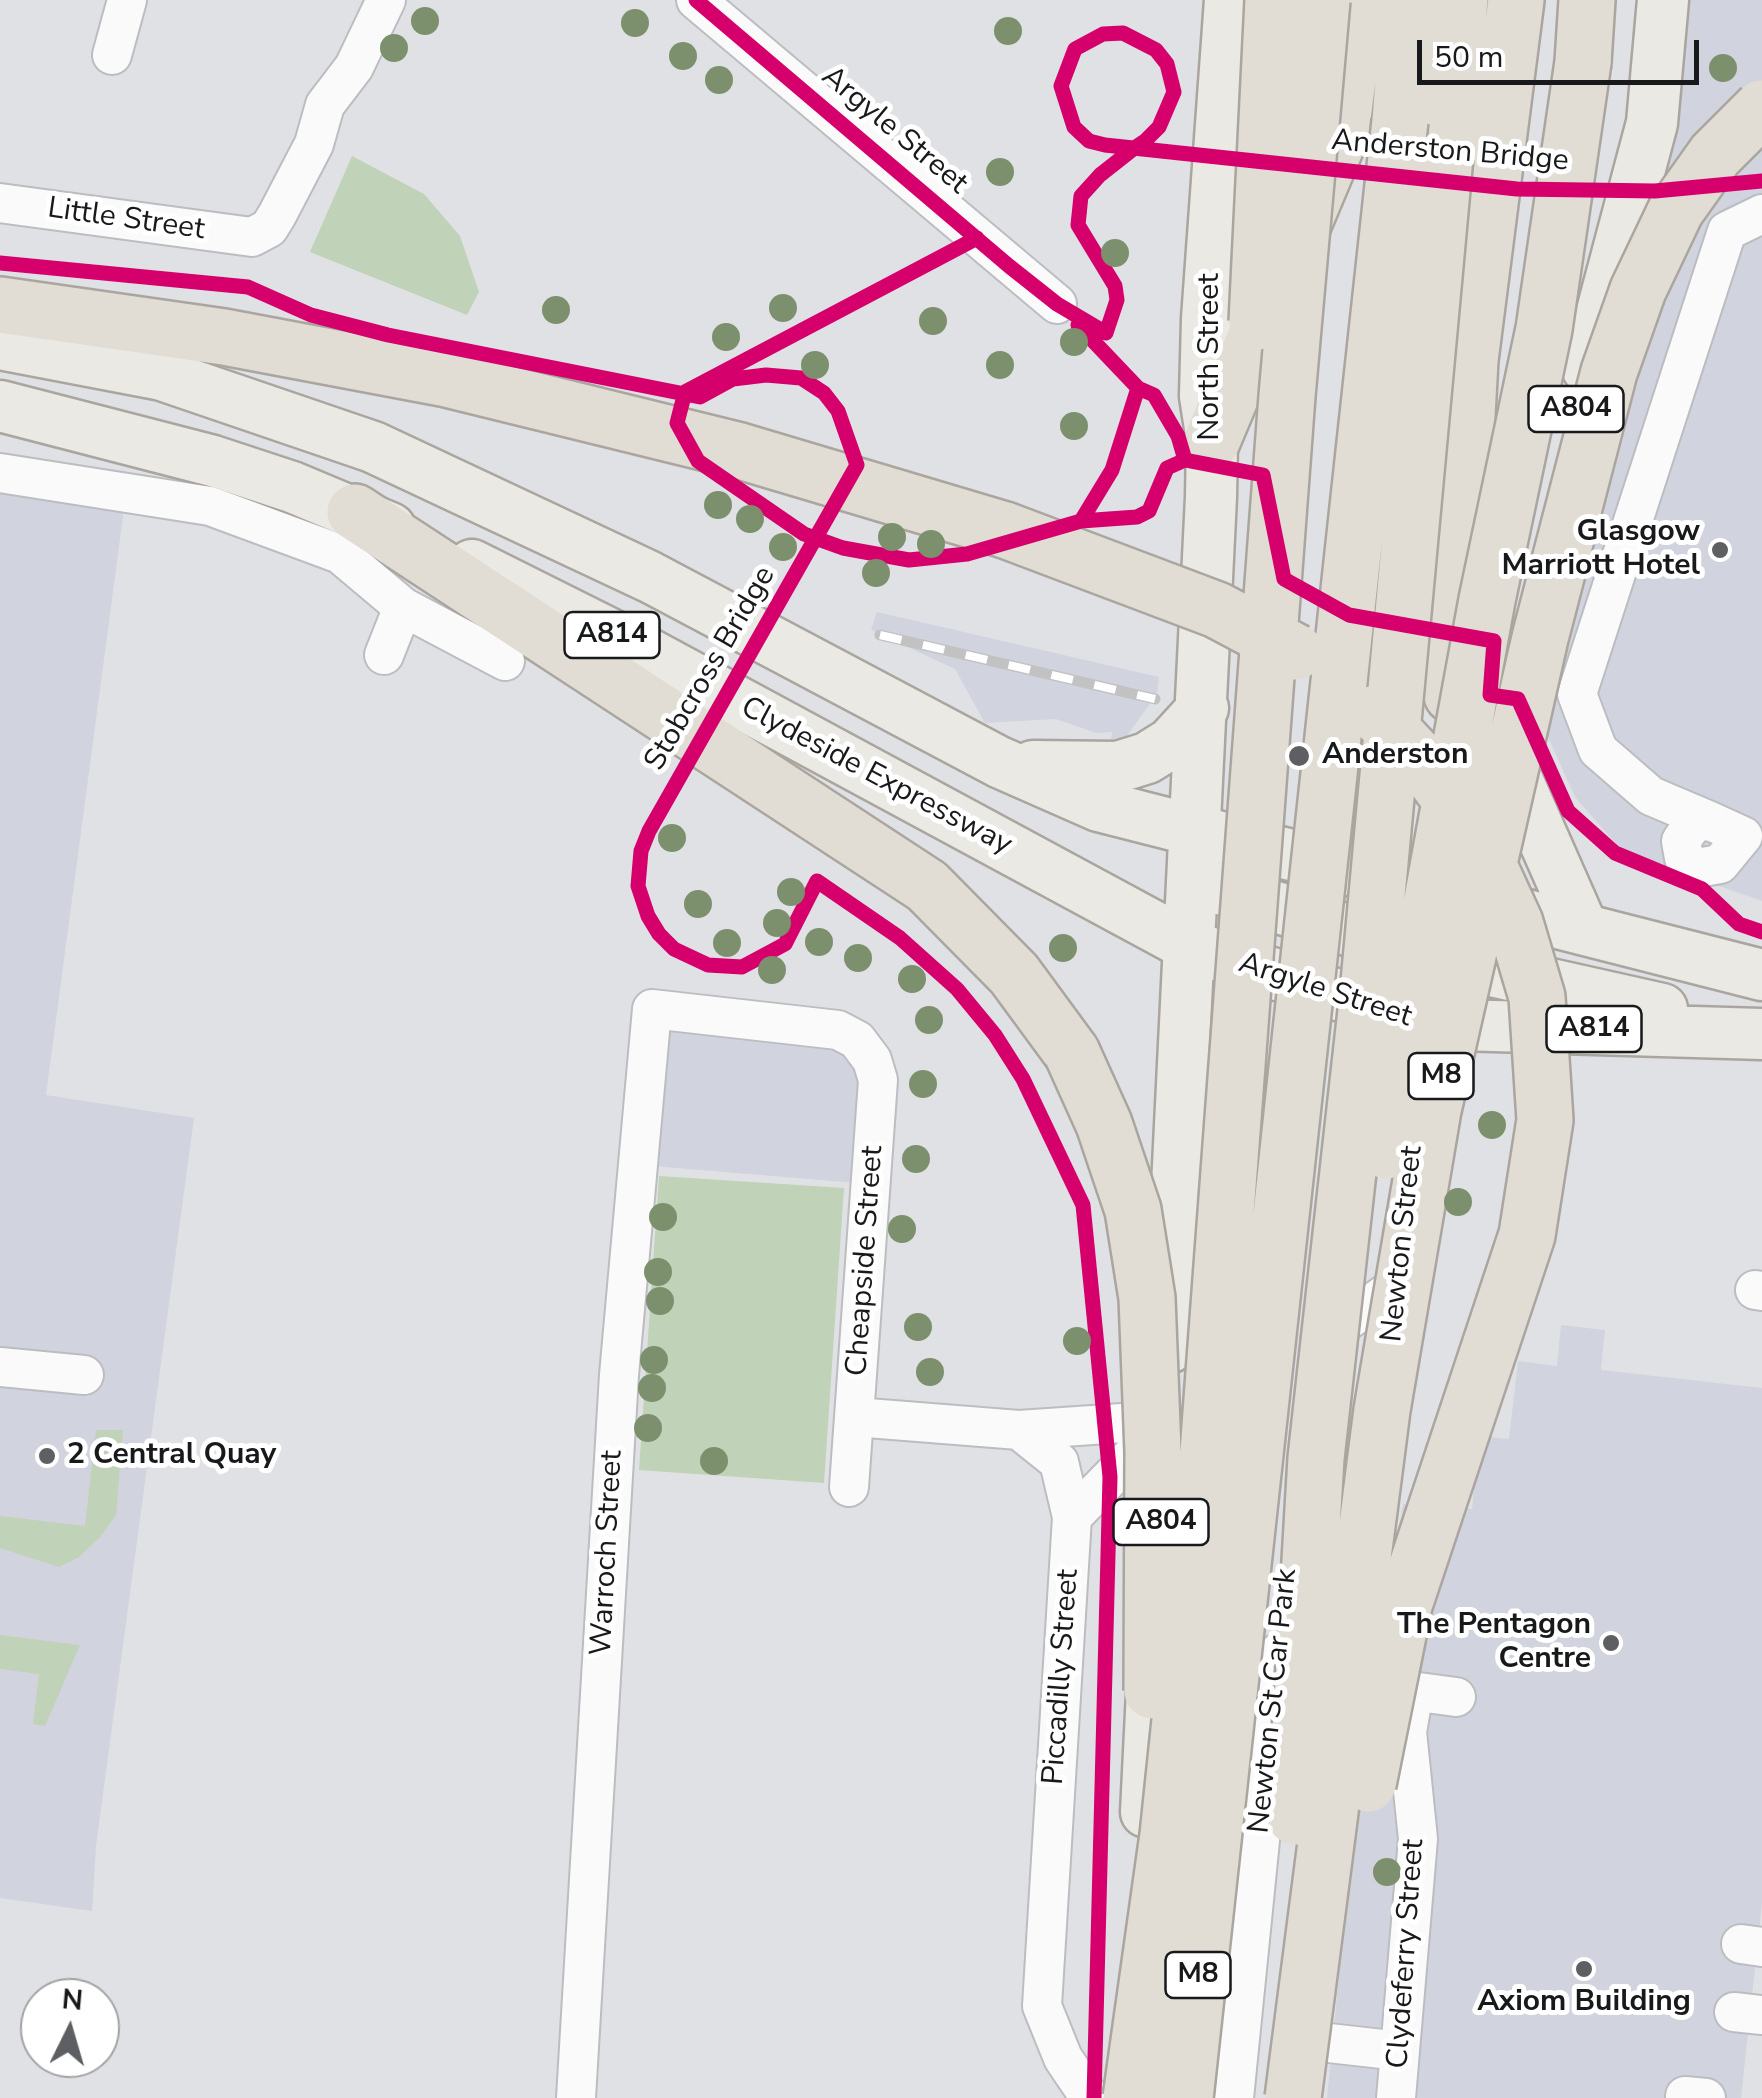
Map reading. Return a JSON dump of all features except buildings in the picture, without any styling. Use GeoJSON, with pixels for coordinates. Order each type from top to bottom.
{"type":"FeatureCollection","features":[{"type":"Feature","properties":{"kind":"highway"},"geometry":{"type":"LineString","coordinates":[[1121,2093],[1168,1834],[1208,1452],[1266,665],[1256,354],[1274,0]]}},
{"type":"Feature","properties":{"kind":"highway","name":"M8"},"geometry":{"type":"LineString","coordinates":[[1266,665],[1326,0]]}},
{"type":"Feature","properties":{"kind":"highway","name":"M8"},"geometry":{"type":"LineString","coordinates":[[1210,1852],[1326,0]]}},
{"type":"Feature","properties":{"kind":"highway"},"geometry":{"type":"LineString","coordinates":[[1212,442],[1342,134],[1358,0]]}},
{"type":"Feature","properties":{"kind":"highway","name":"M8"},"geometry":{"type":"LineString","coordinates":[[1185,2098],[1410,0]]}},
{"type":"Feature","properties":{"kind":"highway"},"geometry":{"type":"LineString","coordinates":[[1276,2098],[1316,1458],[1370,973],[1460,0]]}},
{"type":"Feature","properties":{"kind":"highway"},"geometry":{"type":"LineString","coordinates":[[1445,892],[1470,360],[1516,0]]}},
{"type":"Feature","properties":{"kind":"highway"},"geometry":{"type":"LineString","coordinates":[[1291,1878],[1350,1470],[1391,1113],[1484,619],[1544,329],[1583,62],[1586,0]]}},
{"type":"Feature","properties":{"kind":"highway","name":"M8"},"geometry":{"type":"LineString","coordinates":[[1293,2098],[1382,1410],[1433,1110],[1524,710],[1609,372],[1638,290],[1676,210],[1696,180],[1762,108]]}},
{"type":"Feature","properties":{"kind":"highway"},"geometry":{"type":"LineString","coordinates":[[0,305],[176,329],[447,379],[740,450],[1005,530],[1130,575],[1278,640],[1354,692],[1423,763],[1454,803],[1471,827],[1500,889],[1536,997],[1545,1078],[1542,1150],[1518,1267],[1404,1605],[1362,1814],[1315,2098]]}},
{"type":"Feature","properties":{"kind":"highway"},"geometry":{"type":"LineString","coordinates":[[355,512],[927,886],[1014,974],[1072,1053],[1104,1124],[1133,1210],[1149,1326],[1151,1767],[1121,2093]]}},
{"type":"Feature","properties":{"kind":"main road","name":"North Street"},"geometry":{"type":"LineString","coordinates":[[1196,858],[1212,442],[1205,396],[1207,320],[1230,0]]}},
{"type":"Feature","properties":{"kind":"main road","name":"Newton Street"},"geometry":{"type":"LineString","coordinates":[[1315,2098],[1434,958],[1445,892],[1510,761],[1575,415],[1652,123],[1662,0]]}},
{"type":"Feature","properties":{"kind":"main road","name":"A814"},"geometry":{"type":"LineString","coordinates":[[0,344],[162,375],[373,448],[650,577],[998,762],[1099,806],[1196,858],[1445,892],[1762,976]]}},
{"type":"Feature","properties":{"kind":"main road","name":"Clydeside Expressway"},"geometry":{"type":"LineString","coordinates":[[0,406],[197,456],[355,512],[636,648],[1190,946]]}},
{"type":"Feature","properties":{"kind":"main road"},"geometry":{"type":"LineString","coordinates":[[998,762],[1076,770],[1118,767],[1146,758],[1171,743],[1203,708]]}},
{"type":"Feature","properties":{"kind":"main road"},"geometry":{"type":"LineString","coordinates":[[1510,761],[1583,929]]}},
{"type":"Feature","properties":{"kind":"main road"},"geometry":{"type":"LineString","coordinates":[[1196,858],[1434,958],[1762,1033]]}},
{"type":"Feature","properties":{"kind":"main road","name":"A804"},"geometry":{"type":"LineString","coordinates":[[1121,2093],[1137,1996],[1196,858]]}},
{"type":"Feature","properties":{"kind":"main road","name":"Argyle Street"},"geometry":{"type":"LineString","coordinates":[[1190,946],[1426,1024],[1762,1033]]}},
{"type":"Feature","properties":{"kind":"street"},"geometry":{"type":"LineString","coordinates":[[112,56],[127,0]]}},
{"type":"Feature","properties":{"kind":"street","name":"Little Street"},"geometry":{"type":"LineString","coordinates":[[0,203],[252,237],[269,228],[277,215],[314,144],[325,105],[354,67],[386,0]]}},
{"type":"Feature","properties":{"kind":"street","name":"Argyle Street"},"geometry":{"type":"LineString","coordinates":[[696,0],[998,278],[1058,304]]}},
{"type":"Feature","properties":{"kind":"street"},"geometry":{"type":"LineString","coordinates":[[1738,832],[1651,796],[1598,750],[1577,694],[1727,231],[1762,214]]}},
{"type":"Feature","properties":{"kind":"street"},"geometry":{"type":"LineString","coordinates":[[0,473],[210,506],[340,554],[403,608],[506,661]]}},
{"type":"Feature","properties":{"kind":"street"},"geometry":{"type":"LineString","coordinates":[[384,655],[403,608]]}},
{"type":"Feature","properties":{"kind":"street","name":"Warroch Street"},"geometry":{"type":"LineString","coordinates":[[576,2098],[619,1375],[652,1009],[838,1030],[857,1040]]}},
{"type":"Feature","properties":{"kind":"street","name":"Cheapside Street"},"geometry":{"type":"LineString","coordinates":[[850,1487],[878,1080],[872,1060],[857,1040]]}},
{"type":"Feature","properties":{"kind":"street","name":"Newton St Car Park"},"geometry":{"type":"LineString","coordinates":[[1167,1406],[1264,1291],[1280,1282],[1298,1285],[1311,1298],[1310,1347],[1234,2098]]}},
{"type":"Feature","properties":{"kind":"street"},"geometry":{"type":"LineString","coordinates":[[1310,1347],[1398,1285]]}},
{"type":"Feature","properties":{"kind":"street"},"geometry":{"type":"LineString","coordinates":[[0,1367],[84,1375]]}},
{"type":"Feature","properties":{"kind":"street"},"geometry":{"type":"LineString","coordinates":[[855,1417],[1020,1430],[1167,1406]]}},
{"type":"Feature","properties":{"kind":"street"},"geometry":{"type":"LineString","coordinates":[[1072,1517],[1167,1406]]}},
{"type":"Feature","properties":{"kind":"street","name":"Piccadilly Street"},"geometry":{"type":"LineString","coordinates":[[1020,1430],[1059,1462],[1072,1517],[1042,2006],[1064,2058],[1121,2093]]}},
{"type":"Feature","properties":{"kind":"street"},"geometry":{"type":"LineString","coordinates":[[1357,1684],[1456,1696]]}},
{"type":"Feature","properties":{"kind":"street","name":"Clydeferry Street"},"geometry":{"type":"LineString","coordinates":[[1396,2098],[1418,1839],[1408,1732],[1414,1691]]}},
{"type":"Feature","properties":{"kind":"street"},"geometry":{"type":"LineString","coordinates":[[1137,1996],[1244,2007]]}},
{"type":"Feature","properties":{"kind":"street"},"geometry":{"type":"LineString","coordinates":[[1320,2042],[1400,2051]]}},
{"type":"Feature","properties":{"kind":"street"},"geometry":{"type":"LineString","coordinates":[[1239,2055],[1315,2098]]}},
{"type":"Feature","properties":{"kind":"shaded area"},"geometry":{"type":"Polygon","coordinates":[[[1679,0],[1762,0],[1762,90],[1646,238],[1679,0]]]}},
{"type":"Feature","properties":{"kind":"shaded area"},"geometry":{"type":"Polygon","coordinates":[[[1762,132],[1762,901],[1624,853],[1575,797],[1543,726],[1614,426],[1683,233],[1762,132]]]}},
{"type":"Feature","properties":{"kind":"shaded area"},"geometry":{"type":"Polygon","coordinates":[[[0,475],[124,509],[46,1095],[194,1118],[96,1846],[92,1911],[0,1898],[0,475]]]}},
{"type":"Feature","properties":{"kind":"shaded area"},"geometry":{"type":"Polygon","coordinates":[[[877,612],[1159,677],[1157,694],[1108,762],[1112,732],[1096,733],[1056,719],[985,723],[955,669],[871,630],[877,612]]]}},
{"type":"Feature","properties":{"kind":"shaded area"},"geometry":{"type":"Polygon","coordinates":[[[650,1019],[871,1046],[857,1183],[640,1165],[650,1019]]]}},
{"type":"Feature","properties":{"kind":"shaded area"},"geometry":{"type":"Polygon","coordinates":[[[1561,1325],[1605,1330],[1601,1370],[1762,1388],[1762,1903],[1741,2098],[1327,2098],[1352,1842],[1403,1504],[1472,1509],[1479,1436],[1509,1439],[1518,1361],[1557,1366],[1561,1325]]]}},
{"type":"Feature","properties":{"kind":"green space"},"geometry":{"type":"Polygon","coordinates":[[[352,156],[424,194],[460,236],[479,292],[467,315],[310,252],[352,156]]]}},
{"type":"Feature","properties":{"kind":"green space"},"geometry":{"type":"Polygon","coordinates":[[[659,1176],[844,1188],[824,1483],[639,1470],[659,1176]]]}},
{"type":"Feature","properties":{"kind":"green space"},"geometry":{"type":"Polygon","coordinates":[[[96,1430],[123,1430],[116,1515],[100,1537],[79,1557],[59,1567],[0,1548],[0,1516],[85,1526],[96,1430]]]}},
{"type":"Feature","properties":{"kind":"green space"},"geometry":{"type":"Polygon","coordinates":[[[0,1635],[80,1645],[45,1726],[33,1724],[39,1674],[0,1669],[0,1635]]]}},
{"type":"Feature","properties":{"kind":"railway"},"geometry":{"type":"LineString","coordinates":[[880,635],[1155,699]]}},
{"type":"Feature","properties":{"kind":"cycle path","name":"Anderston Bridge"},"geometry":{"type":"LineString","coordinates":[[696,0],[1009,266],[1057,304],[1106,333],[1117,300],[1115,286],[1078,225],[1081,196],[1100,175],[1133,149],[1145,141],[1159,127],[1174,92],[1167,64],[1156,50],[1123,33],[1103,34],[1075,49],[1061,86],[1074,127],[1089,141],[1105,145],[1517,189],[1655,191],[1762,181]]}},
{"type":"Feature","properties":{"kind":"cycle path"},"geometry":{"type":"LineString","coordinates":[[977,238],[685,392],[677,423],[698,461],[804,534],[843,548],[909,560],[967,554],[1081,521],[1112,470],[1138,388]]}},
{"type":"Feature","properties":{"kind":"cycle path","name":"Stobcross Bridge"},"geometry":{"type":"LineString","coordinates":[[0,263],[248,287],[311,315],[388,335],[700,397],[733,379],[766,375],[801,378],[824,393],[838,411],[857,465],[649,831],[641,851],[638,886],[659,934],[674,949],[708,965],[742,967],[785,944],[817,881],[900,938],[957,989],[995,1035],[1023,1079],[1083,1205],[1110,1477],[1094,2098]]}},
{"type":"Feature","properties":{"kind":"cycle path"},"geometry":{"type":"LineString","coordinates":[[1078,325],[1138,388],[1154,395],[1178,436],[1185,460],[1263,475],[1284,579],[1349,615],[1494,641],[1490,695],[1518,699],[1568,811],[1615,853],[1702,889],[1739,924],[1762,932]]}},
{"type":"Feature","properties":{"kind":"cycle path"},"geometry":{"type":"LineString","coordinates":[[1081,521],[1137,517],[1149,511],[1167,468],[1185,460]]}},
{"type":"Feature","properties":{"kind":"place","name":"Glasgow Marriott Hotel"},"geometry":{"type":"Point","coordinates":[1720,550]}},
{"type":"Feature","properties":{"kind":"place","name":"Anderston"},"geometry":{"type":"Point","coordinates":[1299,756]}},
{"type":"Feature","properties":{"kind":"place","name":"2 Central Quay"},"geometry":{"type":"Point","coordinates":[47,1456]}},
{"type":"Feature","properties":{"kind":"place","name":"The Pentagon Centre"},"geometry":{"type":"Point","coordinates":[1611,1643]}},
{"type":"Feature","properties":{"kind":"place","name":"Axiom Building"},"geometry":{"type":"Point","coordinates":[1584,1969]}}]}
